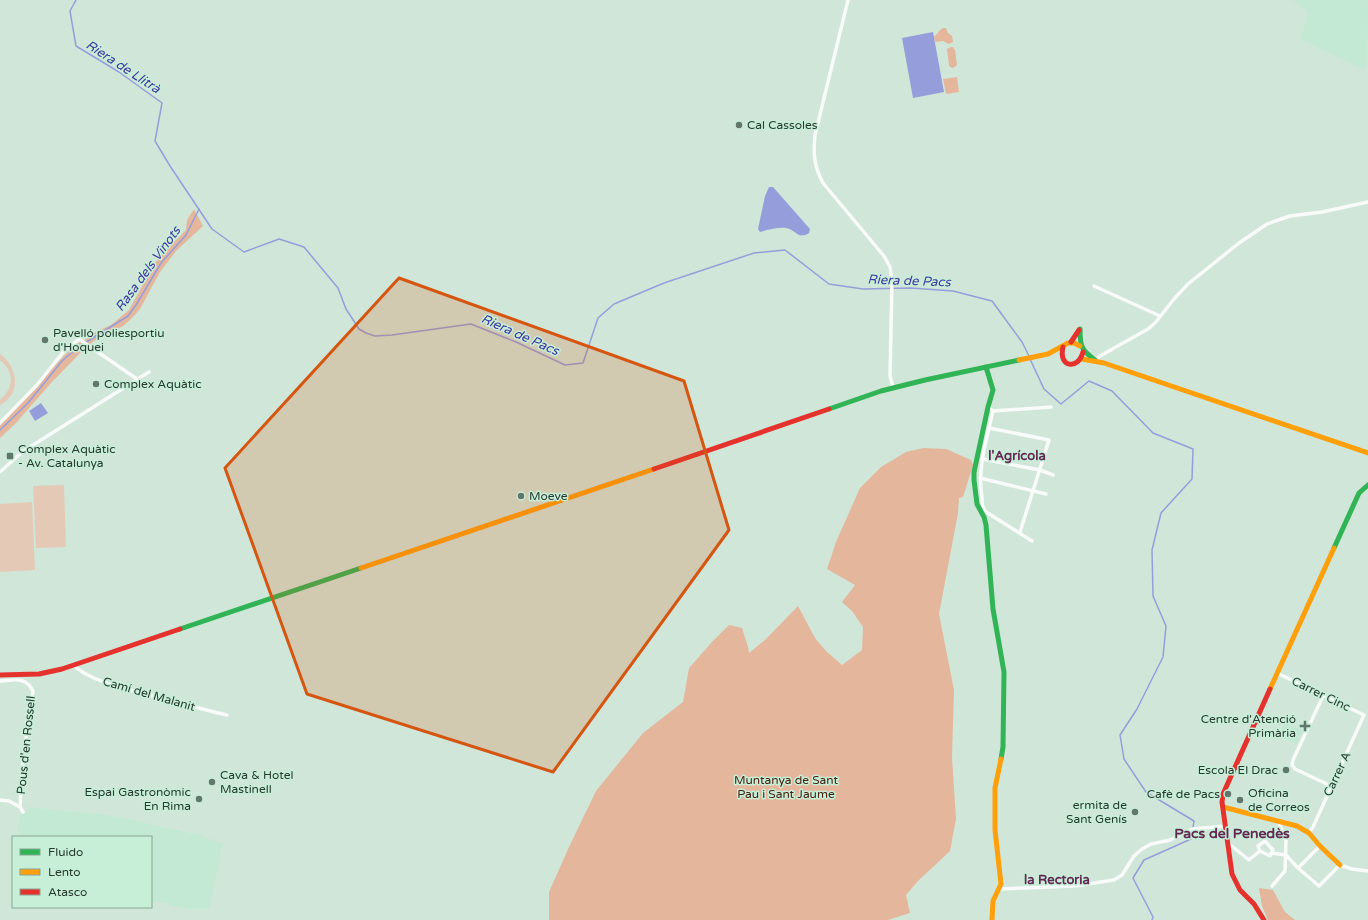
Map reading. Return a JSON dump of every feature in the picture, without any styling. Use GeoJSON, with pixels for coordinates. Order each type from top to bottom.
{"type":"FeatureCollection","features":[{"type":"Feature","properties":{"kind":"main road"},"geometry":{"type":"LineString","coordinates":[[0,675],[39,674],[55,671],[893,387],[1048,354],[1071,342],[1080,329],[1080,346],[1083,352],[1096,361]]}},
{"type":"Feature","properties":{"kind":"main road"},"geometry":{"type":"LineString","coordinates":[[1071,342],[1080,346]]}},
{"type":"Feature","properties":{"kind":"main road"},"geometry":{"type":"LineString","coordinates":[[1060,356],[1063,347]]}},
{"type":"Feature","properties":{"kind":"main road"},"geometry":{"type":"LineString","coordinates":[[1048,354],[1060,356],[1064,362],[1075,365],[1082,359],[1083,352]]}},
{"type":"Feature","properties":{"kind":"main road"},"geometry":{"type":"LineString","coordinates":[[1082,359],[1096,361],[1368,453]]}},
{"type":"Feature","properties":{"kind":"main road"},"geometry":{"type":"LineString","coordinates":[[986,367],[993,390],[974,472],[974,480],[977,502],[986,524],[993,609],[1004,672],[1004,747],[995,788],[995,830],[1001,884],[993,901],[992,920]]}},
{"type":"Feature","properties":{"kind":"main road"},"geometry":{"type":"LineString","coordinates":[[1264,920],[1258,909],[1234,882],[1230,869],[1222,802],[1223,794],[1359,493],[1368,485]]}},
{"type":"Feature","properties":{"kind":"main road"},"geometry":{"type":"LineString","coordinates":[[1223,807],[1297,826],[1309,832],[1320,846],[1340,865]]}},
{"type":"Feature","properties":{"kind":"street"},"geometry":{"type":"LineString","coordinates":[[848,0],[815,135],[814,158],[818,174],[828,189],[888,262],[891,271],[892,286],[890,363],[891,381],[893,387]]}},
{"type":"Feature","properties":{"kind":"street"},"geometry":{"type":"LineString","coordinates":[[1096,361],[1100,356],[1148,329],[1188,284],[1239,243],[1267,224],[1290,216],[1322,212],[1368,202]]}},
{"type":"Feature","properties":{"kind":"street"},"geometry":{"type":"LineString","coordinates":[[1094,286],[1160,316]]}},
{"type":"Feature","properties":{"kind":"street"},"geometry":{"type":"LineString","coordinates":[[0,423],[37,385],[64,351],[79,339],[137,379]]}},
{"type":"Feature","properties":{"kind":"street"},"geometry":{"type":"LineString","coordinates":[[0,472],[22,452],[149,372]]}},
{"type":"Feature","properties":{"kind":"street"},"geometry":{"type":"LineString","coordinates":[[988,408],[993,410],[1051,407]]}},
{"type":"Feature","properties":{"kind":"street"},"geometry":{"type":"LineString","coordinates":[[993,410],[982,458],[980,478],[984,510],[1032,541]]}},
{"type":"Feature","properties":{"kind":"street"},"geometry":{"type":"LineString","coordinates":[[989,428],[1049,440],[1020,532]]}},
{"type":"Feature","properties":{"kind":"street"},"geometry":{"type":"LineString","coordinates":[[982,458],[1053,474]]}},
{"type":"Feature","properties":{"kind":"street"},"geometry":{"type":"LineString","coordinates":[[980,478],[1046,494]]}},
{"type":"Feature","properties":{"kind":"street","name":"Camí del Malanit"},"geometry":{"type":"LineString","coordinates":[[73,665],[87,674],[113,685],[227,715]]}},
{"type":"Feature","properties":{"kind":"street","name":"Carrer Cinc"},"geometry":{"type":"LineString","coordinates":[[1277,673],[1364,715]]}},
{"type":"Feature","properties":{"kind":"street","name":"Pous d'en Rossell"},"geometry":{"type":"LineString","coordinates":[[0,681],[24,680],[29,684],[33,691],[23,758],[20,806],[23,812]]}},
{"type":"Feature","properties":{"kind":"street"},"geometry":{"type":"LineString","coordinates":[[1323,696],[1292,765],[1295,769],[1331,786]]}},
{"type":"Feature","properties":{"kind":"street","name":"Carrer A"},"geometry":{"type":"LineString","coordinates":[[1309,832],[1313,827],[1364,715]]}},
{"type":"Feature","properties":{"kind":"street"},"geometry":{"type":"LineString","coordinates":[[0,800],[20,806]]}},
{"type":"Feature","properties":{"kind":"street"},"geometry":{"type":"LineString","coordinates":[[1272,886],[1285,871],[1286,840],[1278,821]]}},
{"type":"Feature","properties":{"kind":"street"},"geometry":{"type":"LineString","coordinates":[[998,889],[1075,886],[1114,880],[1122,875],[1134,856],[1151,844],[1170,840],[1192,829],[1226,826]]}},
{"type":"Feature","properties":{"kind":"street"},"geometry":{"type":"LineString","coordinates":[[1271,853],[1273,850],[1265,841],[1258,846],[1260,851],[1270,856],[1271,853],[1286,855],[1298,868],[1319,886],[1340,865],[1352,869],[1368,871]]}},
{"type":"Feature","properties":{"kind":"street"},"geometry":{"type":"LineString","coordinates":[[1228,843],[1249,860],[1260,851]]}},
{"type":"Feature","properties":{"kind":"street"},"geometry":{"type":"LineString","coordinates":[[1298,868],[1320,846]]}},
{"type":"Feature","properties":{"kind":"highlighted area"},"geometry":{"type":"Polygon","coordinates":[[[399,278],[684,381],[729,530],[553,772],[307,694],[225,468],[399,278]]]}},
{"type":"Feature","properties":{"kind":"shaded area"},"geometry":{"type":"Polygon","coordinates":[[[1293,0],[1368,0],[1367,66],[1364,69],[1360,68],[1301,39],[1308,12],[1293,0]]]}},
{"type":"Feature","properties":{"kind":"shaded area"},"geometry":{"type":"Polygon","coordinates":[[[0,354],[11,366],[15,380],[12,394],[0,405],[0,400],[8,390],[11,380],[8,370],[0,360],[0,354]]]}},
{"type":"Feature","properties":{"kind":"shaded area"},"geometry":{"type":"Polygon","coordinates":[[[64,485],[66,547],[36,548],[33,486],[64,485]]]}},
{"type":"Feature","properties":{"kind":"shaded area"},"geometry":{"type":"Polygon","coordinates":[[[32,502],[35,570],[0,572],[0,504],[32,502]]]}},
{"type":"Feature","properties":{"kind":"shaded area"},"geometry":{"type":"Polygon","coordinates":[[[1285,723],[1303,731],[1296,744],[1278,736],[1285,723]]]}},
{"type":"Feature","properties":{"kind":"shaded area"},"geometry":{"type":"Polygon","coordinates":[[[27,807],[107,815],[199,835],[223,844],[209,909],[204,910],[170,906],[170,904],[152,901],[152,836],[17,836],[19,816],[27,812],[27,807]]]}},
{"type":"Feature","properties":{"kind":"green space"},"geometry":{"type":"Polygon","coordinates":[[[943,28],[946,28],[948,33],[952,36],[953,42],[949,44],[943,41],[935,42],[934,37],[943,28]]]}},
{"type":"Feature","properties":{"kind":"green space"},"geometry":{"type":"Polygon","coordinates":[[[951,47],[955,50],[957,65],[953,68],[949,65],[947,49],[951,47]]]}},
{"type":"Feature","properties":{"kind":"green space"},"geometry":{"type":"Polygon","coordinates":[[[957,77],[959,92],[946,94],[943,79],[957,77]]]}},
{"type":"Feature","properties":{"kind":"green space"},"geometry":{"type":"Polygon","coordinates":[[[194,209],[203,226],[176,251],[160,272],[140,309],[123,326],[97,339],[86,347],[51,383],[16,423],[0,438],[0,425],[73,346],[92,336],[91,334],[111,325],[129,310],[155,263],[186,230],[187,220],[194,209]]]}},
{"type":"Feature","properties":{"kind":"green space","name":"Muntanya de Sant Pau i Sant Jaume"},"geometry":{"type":"Polygon","coordinates":[[[924,448],[946,449],[971,460],[973,465],[963,497],[959,498],[958,513],[939,614],[954,690],[952,757],[956,819],[950,851],[918,881],[906,895],[910,913],[888,920],[549,920],[549,892],[596,791],[643,733],[683,702],[689,668],[729,625],[742,628],[749,653],[766,639],[798,606],[815,638],[826,651],[842,665],[862,650],[863,627],[852,611],[842,602],[855,585],[827,569],[836,542],[860,488],[881,467],[906,452],[924,448]]]}},
{"type":"Feature","properties":{"kind":"green space"},"geometry":{"type":"Polygon","coordinates":[[[1259,888],[1273,890],[1285,912],[1295,920],[1268,920],[1262,906],[1259,888]]]}},
{"type":"Feature","properties":{"kind":"water"},"geometry":{"type":"Polygon","coordinates":[[[933,32],[944,92],[913,98],[902,38],[933,32]]]}},
{"type":"Feature","properties":{"kind":"water"},"geometry":{"type":"Polygon","coordinates":[[[769,187],[773,187],[810,229],[809,233],[799,235],[786,228],[760,232],[758,229],[765,196],[769,187]]]}},
{"type":"Feature","properties":{"kind":"water"},"geometry":{"type":"Polygon","coordinates":[[[41,403],[48,413],[35,421],[29,411],[41,403]]]}},
{"type":"Feature","properties":{"kind":"waterway","name":"Riera de Pacs"},"geometry":{"type":"LineString","coordinates":[[76,0],[70,11],[76,46],[119,72],[162,103],[155,141],[212,229],[244,252],[279,239],[304,247],[338,288],[346,309],[359,329],[366,333],[375,336],[392,335],[471,324],[516,342],[565,365],[583,363],[598,318],[614,304],[664,283],[754,253],[785,250],[829,284],[863,289],[911,288],[953,291],[992,301],[1022,342],[1029,356]]}},
{"type":"Feature","properties":{"kind":"waterway","name":"Rasa dels Vinots"},"geometry":{"type":"LineString","coordinates":[[0,430],[28,403],[62,361],[77,348],[128,316],[161,263],[186,235],[199,209]]}},
{"type":"Feature","properties":{"kind":"waterway","name":"Riera de Pacs"},"geometry":{"type":"LineString","coordinates":[[1030,359],[1044,389],[1061,404],[1089,381],[1112,391],[1153,433],[1193,449],[1192,479],[1161,513],[1152,550],[1153,596],[1166,626],[1163,657],[1137,709],[1120,735],[1124,759],[1146,792],[1194,821],[1191,839],[1144,860],[1133,878],[1153,917],[1152,920]]}},
{"type":"Feature","properties":{"kind":"traffic: fast"},"geometry":{"type":"LineString","coordinates":[[1080,329],[1080,340],[1082,347],[1095,360]]}},
{"type":"Feature","properties":{"kind":"traffic: fast"},"geometry":{"type":"LineString","coordinates":[[829,409],[881,391],[1019,360]]}},
{"type":"Feature","properties":{"kind":"traffic: fast"},"geometry":{"type":"LineString","coordinates":[[986,367],[993,390],[974,472],[974,480],[977,504],[984,517],[986,525],[993,609],[1004,672],[1003,747],[1001,759]]}},
{"type":"Feature","properties":{"kind":"traffic: fast"},"geometry":{"type":"LineString","coordinates":[[1334,548],[1359,493],[1368,485]]}},
{"type":"Feature","properties":{"kind":"traffic: fast"},"geometry":{"type":"LineString","coordinates":[[180,629],[361,568]]}},
{"type":"Feature","properties":{"kind":"traffic: slow"},"geometry":{"type":"LineString","coordinates":[[1019,360],[1048,354],[1068,343],[1074,343],[1080,346]]}},
{"type":"Feature","properties":{"kind":"traffic: slow"},"geometry":{"type":"LineString","coordinates":[[1082,359],[1104,363],[1368,453]]}},
{"type":"Feature","properties":{"kind":"traffic: slow"},"geometry":{"type":"LineString","coordinates":[[361,568],[654,469]]}},
{"type":"Feature","properties":{"kind":"traffic: slow"},"geometry":{"type":"LineString","coordinates":[[1270,689],[1334,548]]}},
{"type":"Feature","properties":{"kind":"traffic: slow"},"geometry":{"type":"LineString","coordinates":[[992,920],[993,901],[1001,884],[995,830],[995,788],[1001,759]]}},
{"type":"Feature","properties":{"kind":"traffic: slow"},"geometry":{"type":"LineString","coordinates":[[1223,807],[1297,826],[1309,833],[1340,865]]}},
{"type":"Feature","properties":{"kind":"traffic: jam"},"geometry":{"type":"LineString","coordinates":[[1071,342],[1079,330]]}},
{"type":"Feature","properties":{"kind":"traffic: jam"},"geometry":{"type":"LineString","coordinates":[[1063,347],[1063,359],[1069,364],[1077,362],[1083,352]]}},
{"type":"Feature","properties":{"kind":"traffic: jam"},"geometry":{"type":"LineString","coordinates":[[654,469],[829,409]]}},
{"type":"Feature","properties":{"kind":"traffic: jam"},"geometry":{"type":"LineString","coordinates":[[0,675],[39,674],[62,669],[180,629]]}},
{"type":"Feature","properties":{"kind":"traffic: jam"},"geometry":{"type":"LineString","coordinates":[[1264,920],[1254,904],[1240,890],[1232,874],[1222,802],[1223,794],[1270,689]]}},
{"type":"Feature","properties":{"kind":"place","name":"Cal Cassoles"},"geometry":{"type":"Point","coordinates":[739,125]}},
{"type":"Feature","properties":{"kind":"place","name":"Pavelló poliesportiu d'Hoquei"},"geometry":{"type":"Point","coordinates":[45,340]}},
{"type":"Feature","properties":{"kind":"place","name":"Complex Aquàtic"},"geometry":{"type":"Point","coordinates":[96,384]}},
{"type":"Feature","properties":{"kind":"place","name":"Complex Aquàtic - Av. Catalunya"},"geometry":{"type":"Point","coordinates":[10,456]}},
{"type":"Feature","properties":{"kind":"place","name":"Moeve"},"geometry":{"type":"Point","coordinates":[521,496]}},
{"type":"Feature","properties":{"kind":"place","name":"Centre d'Atenció Primària"},"geometry":{"type":"Point","coordinates":[1305,726]}},
{"type":"Feature","properties":{"kind":"place","name":"Escola El Drac"},"geometry":{"type":"Point","coordinates":[1286,770]}},
{"type":"Feature","properties":{"kind":"place","name":"Cava & Hotel Mastinell"},"geometry":{"type":"Point","coordinates":[212,782]}},
{"type":"Feature","properties":{"kind":"place","name":"Cafè de Pacs"},"geometry":{"type":"Point","coordinates":[1228,794]}},
{"type":"Feature","properties":{"kind":"place","name":"Espai Gastronòmic En Rima"},"geometry":{"type":"Point","coordinates":[199,799]}},
{"type":"Feature","properties":{"kind":"place","name":"Oficina de Correos"},"geometry":{"type":"Point","coordinates":[1240,800]}},
{"type":"Feature","properties":{"kind":"place","name":"ermita de Sant Genís"},"geometry":{"type":"Point","coordinates":[1135,812]}},
{"type":"Feature","properties":{"kind":"district","name":"l'Agrícola"},"geometry":{"type":"Point","coordinates":[1017,456]}},
{"type":"Feature","properties":{"kind":"district","name":"Pacs del Penedès"},"geometry":{"type":"Point","coordinates":[1232,833]}},
{"type":"Feature","properties":{"kind":"district","name":"la Rectoria"},"geometry":{"type":"Point","coordinates":[1057,880]}},
{"type":"Feature","properties":{"kind":"water label","name":"Riera de Llitrà"},"geometry":{"type":"Point","coordinates":[123,67]}}]}
